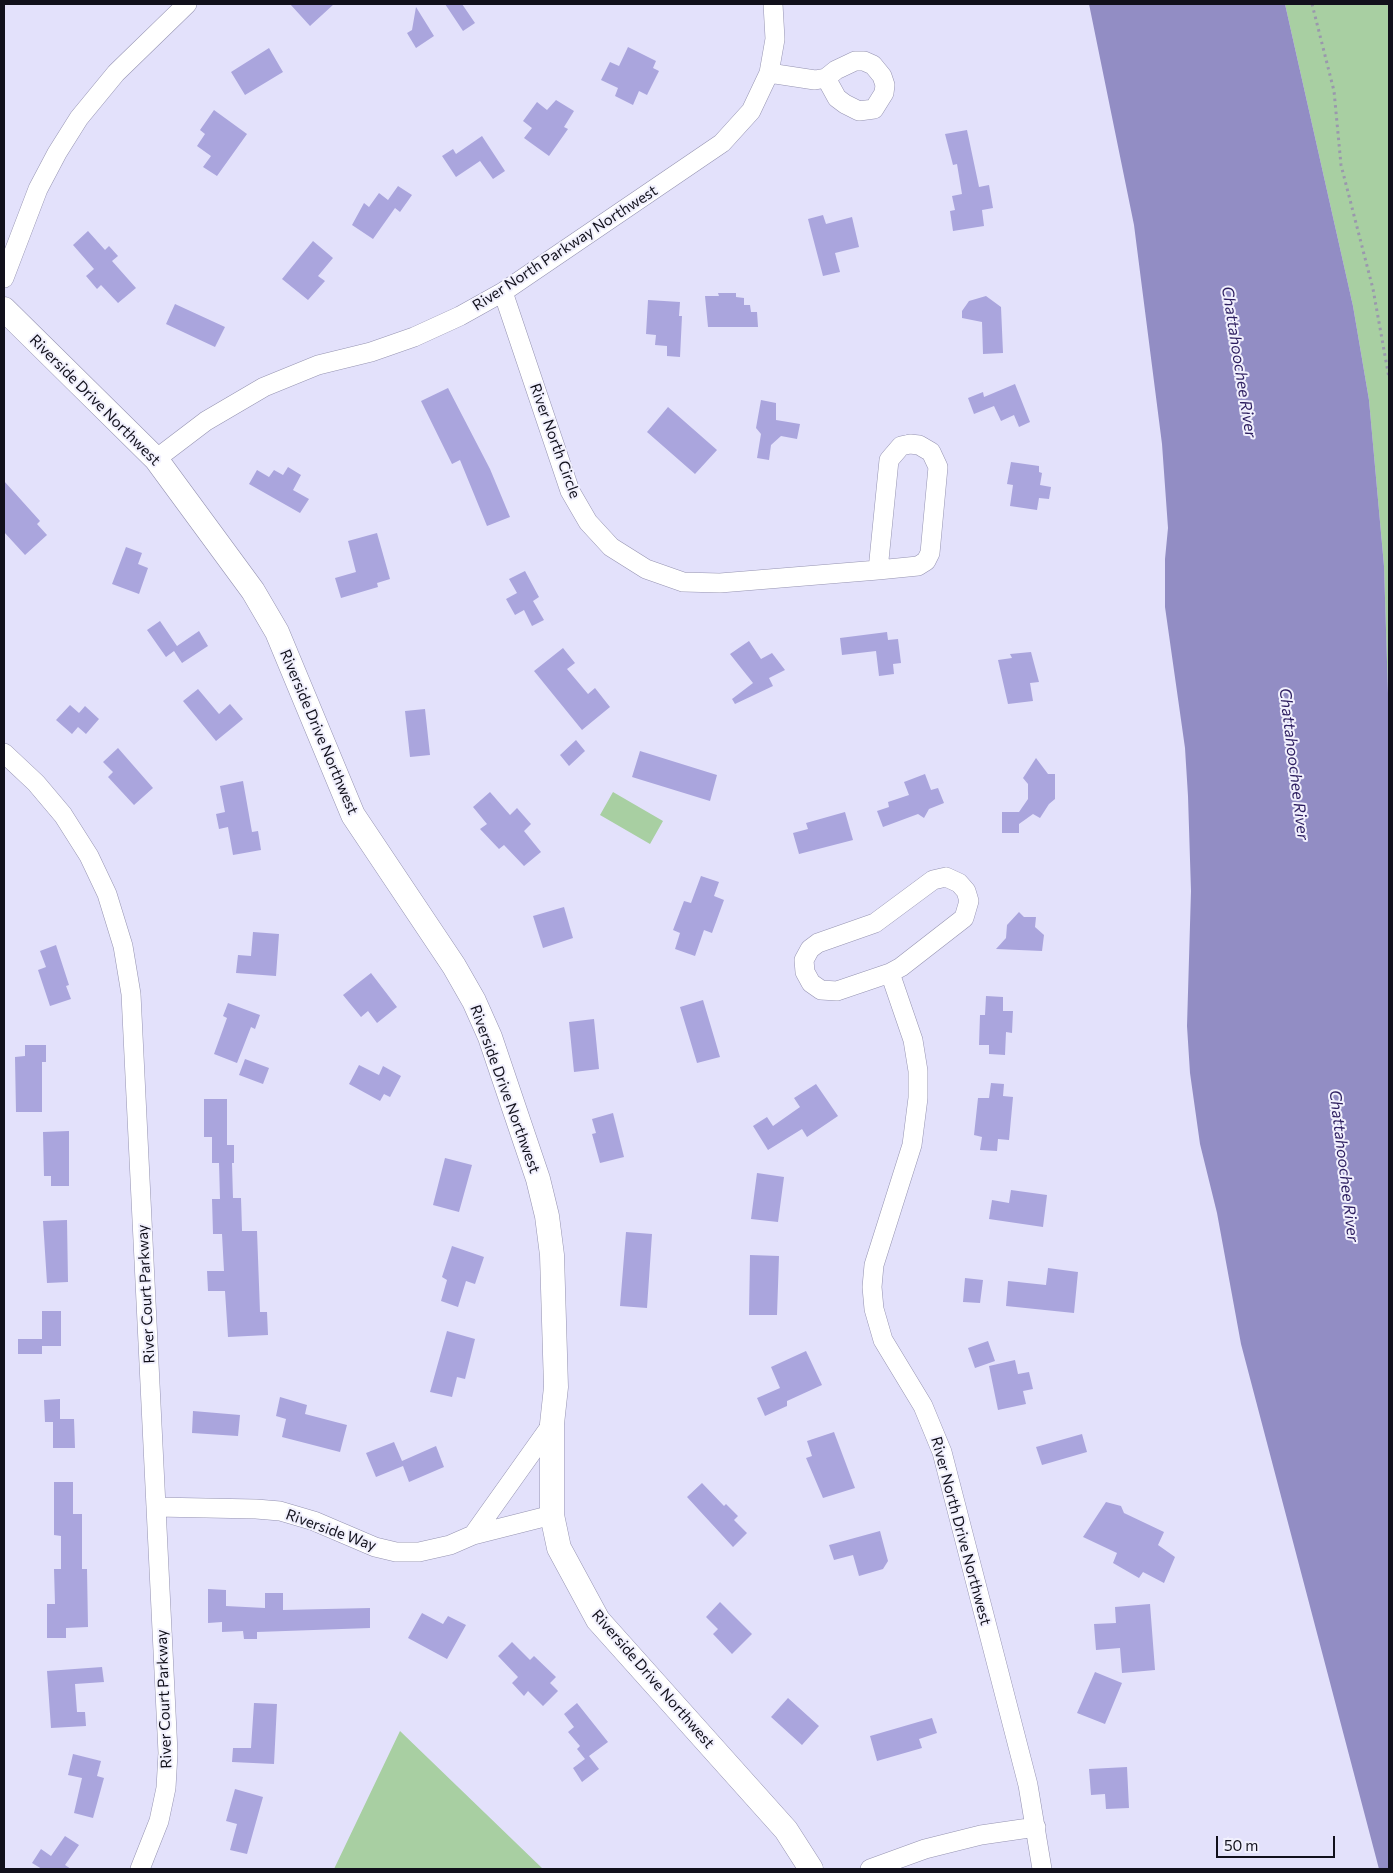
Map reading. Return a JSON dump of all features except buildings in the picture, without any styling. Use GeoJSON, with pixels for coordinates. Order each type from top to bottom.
{"type":"FeatureCollection","features":[{"type":"Feature","properties":{"kind":"street"},"geometry":{"type":"LineString","coordinates":[[4,278],[38,189],[57,153],[80,118],[116,73],[187,4]]}},
{"type":"Feature","properties":{"kind":"street","name":"River North Parkway Northwest"},"geometry":{"type":"LineString","coordinates":[[156,459],[206,421],[264,388],[318,365],[371,352],[414,337],[460,316],[503,292],[722,143],[751,111],[762,93],[769,73],[775,39],[773,4]]}},
{"type":"Feature","properties":{"kind":"street"},"geometry":{"type":"LineString","coordinates":[[769,73],[815,80],[826,78]]}},
{"type":"Feature","properties":{"kind":"street","name":"River North Circle"},"geometry":{"type":"LineString","coordinates":[[503,292],[570,491],[588,522],[611,547],[646,569],[683,582],[720,583],[878,570],[918,566],[926,561],[930,553],[938,467],[931,452],[919,445],[901,446],[889,460],[878,570]]}},
{"type":"Feature","properties":{"kind":"street","name":"Riverside Drive Northwest"},"geometry":{"type":"LineString","coordinates":[[4,309],[156,459],[221,544],[272,624],[352,815],[454,966],[474,1001],[490,1037],[538,1179],[547,1216],[552,1255],[556,1387],[552,1424],[552,1515],[559,1548],[598,1620],[786,1830],[811,1869]]}},
{"type":"Feature","properties":{"kind":"street","name":"River Court Parkway"},"geometry":{"type":"LineString","coordinates":[[4,753],[36,783],[52,802],[89,856],[107,894],[123,946],[131,994],[168,1753],[166,1788],[159,1821],[140,1869]]}},
{"type":"Feature","properties":{"kind":"street"},"geometry":{"type":"LineString","coordinates":[[946,877],[959,883],[966,892],[969,901],[964,918],[901,967],[890,972],[837,991],[821,990],[811,984],[805,972],[804,960],[810,949],[818,943],[875,924],[933,880],[946,877]]}},
{"type":"Feature","properties":{"kind":"street","name":"River North Drive Northwest"},"geometry":{"type":"LineString","coordinates":[[890,972],[913,1040],[918,1071],[918,1098],[912,1145],[874,1266],[872,1287],[874,1309],[883,1340],[923,1406],[942,1452],[1025,1775],[1036,1827],[1042,1869]]}},
{"type":"Feature","properties":{"kind":"street"},"geometry":{"type":"LineString","coordinates":[[473,1535],[552,1424]]}},
{"type":"Feature","properties":{"kind":"street","name":"Riverside Way"},"geometry":{"type":"LineString","coordinates":[[156,1507],[280,1511],[314,1521],[375,1548],[396,1552],[420,1552],[450,1545],[473,1535],[552,1515]]}},
{"type":"Feature","properties":{"kind":"street"},"geometry":{"type":"LineString","coordinates":[[870,1869],[925,1849],[981,1835],[1036,1827]]}},
{"type":"Feature","properties":{"kind":"path"},"geometry":{"type":"LineString","coordinates":[[1312,4],[1334,91],[1341,165],[1373,289],[1389,378]]}},
{"type":"Feature","properties":{"kind":"green space"},"geometry":{"type":"Polygon","coordinates":[[[1285,4],[1389,4],[1389,725],[1384,566],[1369,400],[1353,306],[1285,4]]]}},
{"type":"Feature","properties":{"kind":"green space"},"geometry":{"type":"Polygon","coordinates":[[[613,792],[663,821],[650,844],[600,815],[613,792]]]}},
{"type":"Feature","properties":{"kind":"green space"},"geometry":{"type":"Polygon","coordinates":[[[400,1731],[543,1869],[334,1869],[400,1731]]]}},
{"type":"Feature","properties":{"kind":"water","name":"Chattahoochee River"},"geometry":{"type":"Polygon","coordinates":[[[1089,4],[1285,4],[1353,306],[1369,400],[1384,566],[1389,725],[1389,1869],[1379,1869],[1241,1344],[1217,1213],[1200,1144],[1190,1073],[1187,1026],[1191,891],[1188,796],[1185,748],[1165,607],[1165,559],[1168,528],[1162,444],[1134,225],[1089,4]]]}}]}
